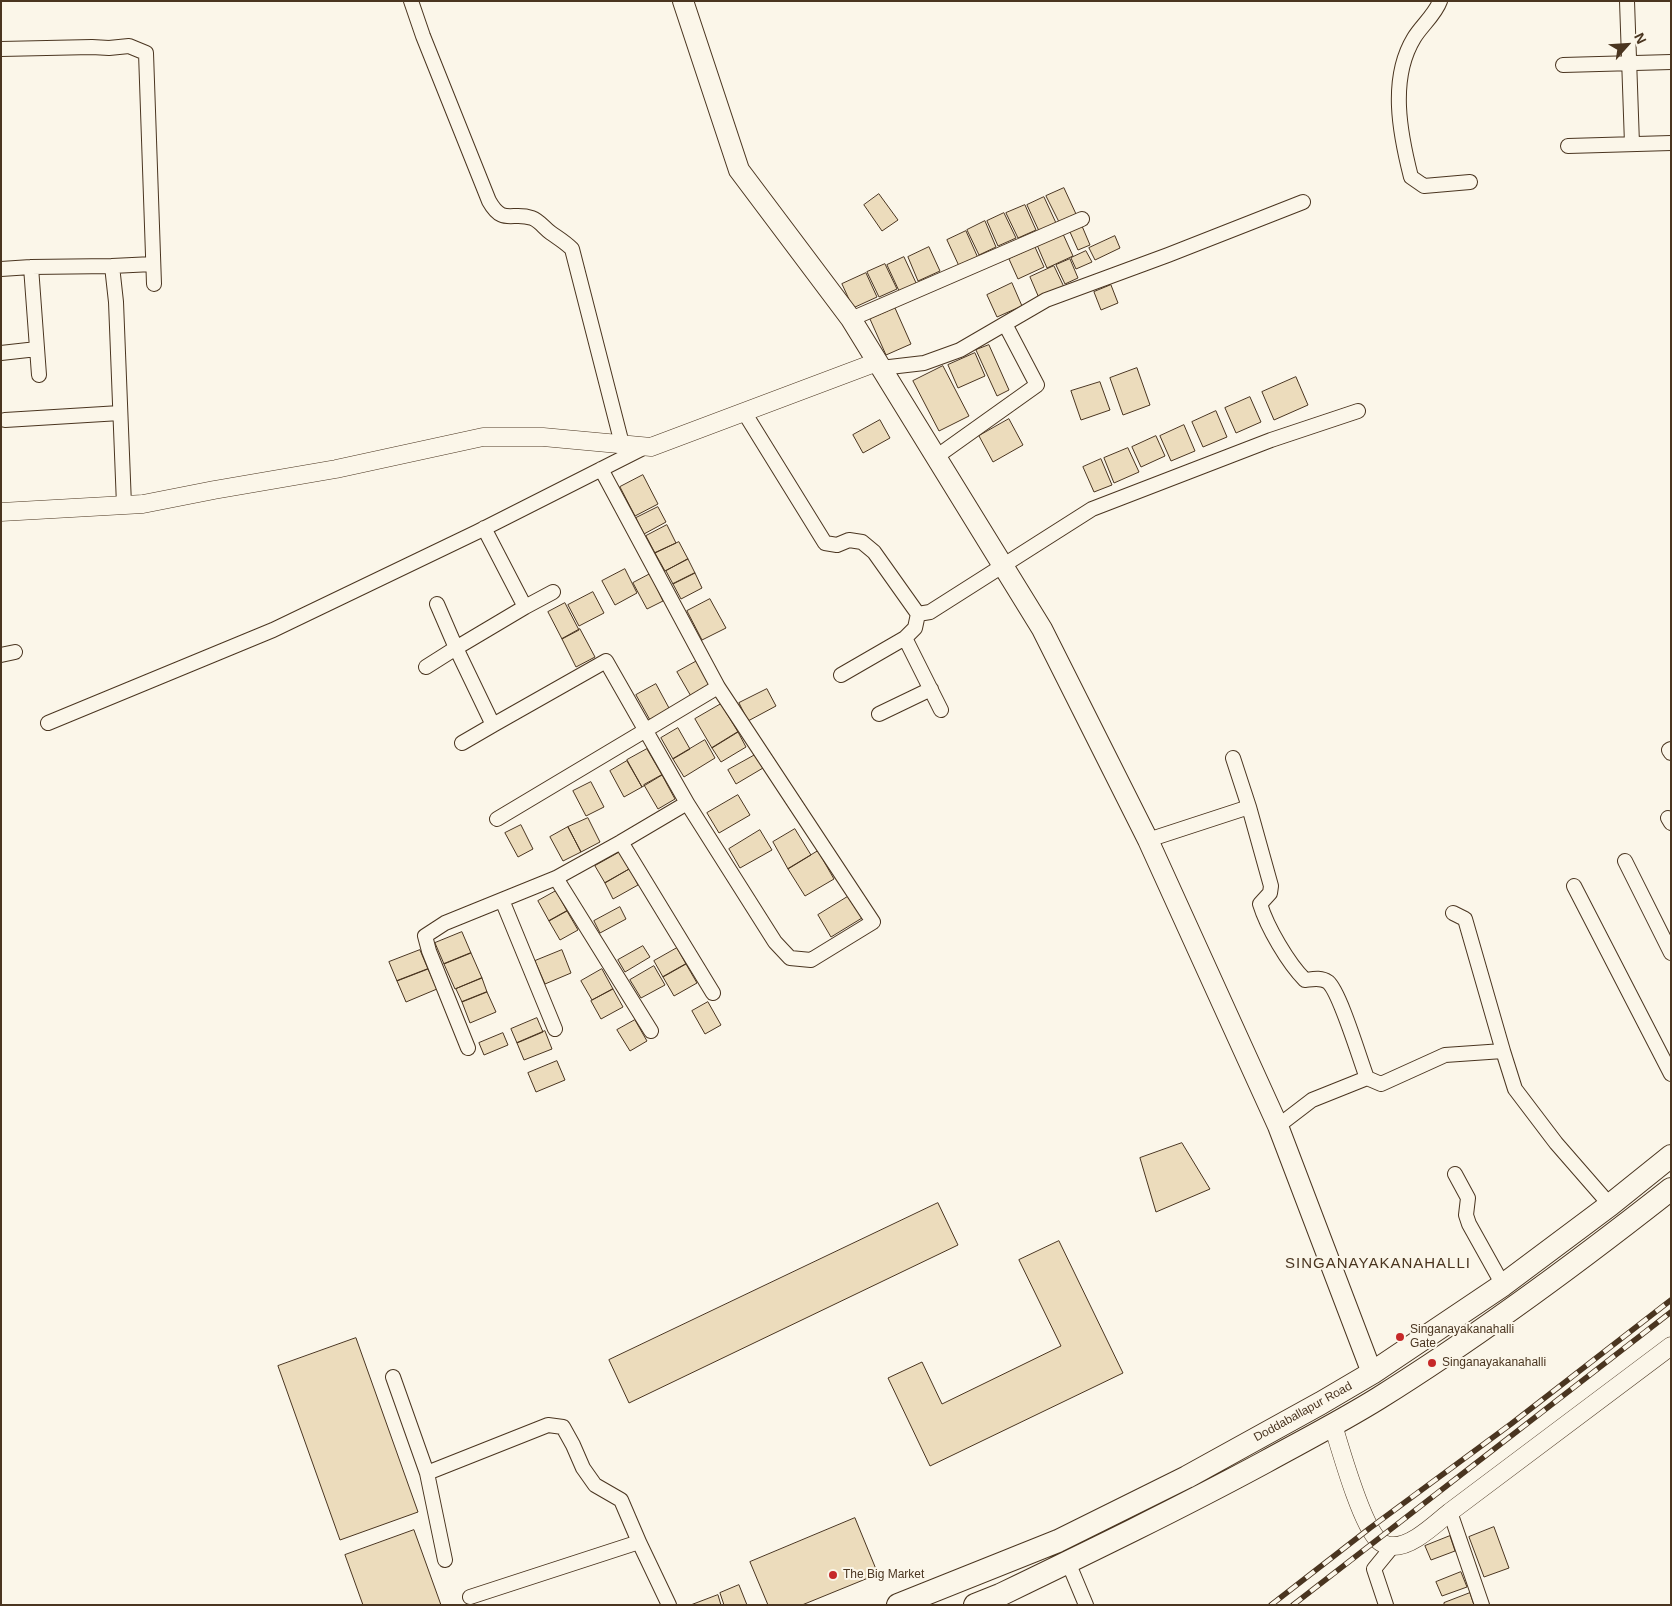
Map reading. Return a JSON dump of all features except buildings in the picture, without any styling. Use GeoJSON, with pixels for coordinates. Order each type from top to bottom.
{"type":"FeatureCollection","features":[{"type":"Feature","properties":{"kind":"main road"},"geometry":{"type":"LineString","coordinates":[[683,1],[739,170],[851,319],[1042,629],[1148,840],[1278,1126],[1372,1373]]}},
{"type":"Feature","properties":{"kind":"main road","name":"Doddaballapur Road"},"geometry":{"type":"LineString","coordinates":[[898,1605],[1058,1541],[1187,1477],[1372,1373],[1503,1285],[1610,1205],[1671,1156]]}},
{"type":"Feature","properties":{"kind":"main road","name":"Doddaballapur Road"},"geometry":{"type":"LineString","coordinates":[[975,1605],[1002,1600],[1068,1562],[1196,1499],[1333,1425],[1432,1364],[1525,1298],[1671,1189]]}},
{"type":"Feature","properties":{"kind":"street"},"geometry":{"type":"LineString","coordinates":[[411,1],[426,45],[494,210],[507,216],[530,217],[537,220],[549,231],[565,241],[572,249],[622,444]]}},
{"type":"Feature","properties":{"kind":"street"},"geometry":{"type":"LineString","coordinates":[[1440,1],[1413,39],[1402,64],[1398,105],[1406,158],[1411,177],[1424,186],[1470,182]]}},
{"type":"Feature","properties":{"kind":"street"},"geometry":{"type":"LineString","coordinates":[[1627,1],[1632,144]]}},
{"type":"Feature","properties":{"kind":"street"},"geometry":{"type":"LineString","coordinates":[[1,49],[109,48],[129,46],[146,53],[154,284]]}},
{"type":"Feature","properties":{"kind":"street"},"geometry":{"type":"LineString","coordinates":[[1562,65],[1671,62]]}},
{"type":"Feature","properties":{"kind":"street"},"geometry":{"type":"LineString","coordinates":[[1568,146],[1671,143]]}},
{"type":"Feature","properties":{"kind":"street"},"geometry":{"type":"LineString","coordinates":[[1,512],[143,504],[336,470],[483,437],[543,437],[651,447],[879,365],[924,364],[960,350],[1046,300],[1303,202]]}},
{"type":"Feature","properties":{"kind":"street"},"geometry":{"type":"LineString","coordinates":[[851,319],[1082,219]]}},
{"type":"Feature","properties":{"kind":"street"},"geometry":{"type":"LineString","coordinates":[[1,269],[153,264]]}},
{"type":"Feature","properties":{"kind":"street"},"geometry":{"type":"LineString","coordinates":[[112,266],[116,302],[124,505]]}},
{"type":"Feature","properties":{"kind":"street"},"geometry":{"type":"LineString","coordinates":[[30,267],[39,374]]}},
{"type":"Feature","properties":{"kind":"street"},"geometry":{"type":"LineString","coordinates":[[936,457],[1037,385],[1005,324]]}},
{"type":"Feature","properties":{"kind":"street"},"geometry":{"type":"LineString","coordinates":[[1,353],[37,349]]}},
{"type":"Feature","properties":{"kind":"street"},"geometry":{"type":"LineString","coordinates":[[918,614],[930,612],[1092,509],[1271,440],[1358,410]]}},
{"type":"Feature","properties":{"kind":"street"},"geometry":{"type":"LineString","coordinates":[[744,412],[825,544],[837,544],[849,540],[862,542],[874,552],[918,614],[915,628],[906,638],[842,675]]}},
{"type":"Feature","properties":{"kind":"street"},"geometry":{"type":"LineString","coordinates":[[5,420],[120,413]]}},
{"type":"Feature","properties":{"kind":"street"},"geometry":{"type":"LineString","coordinates":[[48,722],[273,630],[484,528],[645,447]]}},
{"type":"Feature","properties":{"kind":"street"},"geometry":{"type":"LineString","coordinates":[[462,743],[606,662],[687,803],[776,942],[790,958],[811,960],[873,922],[718,687],[601,469]]}},
{"type":"Feature","properties":{"kind":"street"},"geometry":{"type":"LineString","coordinates":[[484,528],[524,607]]}},
{"type":"Feature","properties":{"kind":"street"},"geometry":{"type":"LineString","coordinates":[[426,667],[524,607],[553,592]]}},
{"type":"Feature","properties":{"kind":"street"},"geometry":{"type":"LineString","coordinates":[[436,604],[493,725]]}},
{"type":"Feature","properties":{"kind":"street"},"geometry":{"type":"LineString","coordinates":[[906,638],[941,710]]}},
{"type":"Feature","properties":{"kind":"street"},"geometry":{"type":"LineString","coordinates":[[497,819],[718,687]]}},
{"type":"Feature","properties":{"kind":"street"},"geometry":{"type":"LineString","coordinates":[[878,714],[931,689]]}},
{"type":"Feature","properties":{"kind":"street"},"geometry":{"type":"LineString","coordinates":[[1671,749],[1669,750],[1671,753]]}},
{"type":"Feature","properties":{"kind":"street"},"geometry":{"type":"LineString","coordinates":[[1233,758],[1271,886],[1270,893],[1260,904],[1262,912],[1298,973],[1305,980],[1318,978],[1327,982],[1333,989],[1348,1024],[1367,1078]]}},
{"type":"Feature","properties":{"kind":"street"},"geometry":{"type":"LineString","coordinates":[[468,1048],[429,951],[425,936],[445,923],[556,878],[687,803]]}},
{"type":"Feature","properties":{"kind":"street"},"geometry":{"type":"LineString","coordinates":[[1148,840],[1248,807]]}},
{"type":"Feature","properties":{"kind":"street"},"geometry":{"type":"LineString","coordinates":[[621,842],[713,993]]}},
{"type":"Feature","properties":{"kind":"street"},"geometry":{"type":"LineString","coordinates":[[1625,861],[1671,952]]}},
{"type":"Feature","properties":{"kind":"street"},"geometry":{"type":"LineString","coordinates":[[556,878],[651,1030]]}},
{"type":"Feature","properties":{"kind":"street"},"geometry":{"type":"LineString","coordinates":[[1574,886],[1671,1074]]}},
{"type":"Feature","properties":{"kind":"street"},"geometry":{"type":"LineString","coordinates":[[502,900],[555,1029]]}},
{"type":"Feature","properties":{"kind":"street"},"geometry":{"type":"LineString","coordinates":[[1453,913],[1465,919],[1502,1051],[1515,1089],[1556,1142],[1610,1205]]}},
{"type":"Feature","properties":{"kind":"street"},"geometry":{"type":"LineString","coordinates":[[1278,1126],[1312,1100],[1367,1078],[1381,1084],[1445,1054],[1502,1051]]}},
{"type":"Feature","properties":{"kind":"street"},"geometry":{"type":"LineString","coordinates":[[1455,1174],[1468,1198],[1466,1215],[1469,1224],[1503,1285]]}},
{"type":"Feature","properties":{"kind":"street"},"geometry":{"type":"LineString","coordinates":[[1386,1605],[1374,1569],[1392,1547],[1409,1543],[1423,1534],[1671,1346]]}},
{"type":"Feature","properties":{"kind":"street"},"geometry":{"type":"LineString","coordinates":[[393,1377],[427,1473],[445,1560]]}},
{"type":"Feature","properties":{"kind":"street"},"geometry":{"type":"LineString","coordinates":[[427,1473],[548,1425],[563,1427],[583,1468],[595,1485],[622,1500],[639,1542],[669,1605]]}},
{"type":"Feature","properties":{"kind":"street"},"geometry":{"type":"LineString","coordinates":[[1333,1425],[1362,1512],[1377,1540],[1392,1547]]}},
{"type":"Feature","properties":{"kind":"street"},"geometry":{"type":"LineString","coordinates":[[1450,1512],[1482,1605]]}},
{"type":"Feature","properties":{"kind":"street"},"geometry":{"type":"LineString","coordinates":[[470,1597],[639,1542]]}},
{"type":"Feature","properties":{"kind":"street"},"geometry":{"type":"LineString","coordinates":[[1068,1562],[1086,1605]]}},
{"type":"Feature","properties":{"kind":"railway"},"geometry":{"type":"LineString","coordinates":[[1271,1605],[1370,1528],[1511,1424],[1671,1300]]}},
{"type":"Feature","properties":{"kind":"railway"},"geometry":{"type":"LineString","coordinates":[[1293,1605],[1671,1312]]}},
{"type":"Feature","properties":{"kind":"place","name":"Singanayakanahalli Gate"},"geometry":{"type":"Point","coordinates":[1400,1337]}},
{"type":"Feature","properties":{"kind":"place","name":"Singanayakanahalli"},"geometry":{"type":"Point","coordinates":[1432,1363]}},
{"type":"Feature","properties":{"kind":"place","name":"The Big Market"},"geometry":{"type":"Point","coordinates":[833,1575]}},
{"type":"Feature","properties":{"kind":"district","name":"SINGANAYAKANAHALLI"},"geometry":{"type":"Point","coordinates":[1378,1264]}}]}
